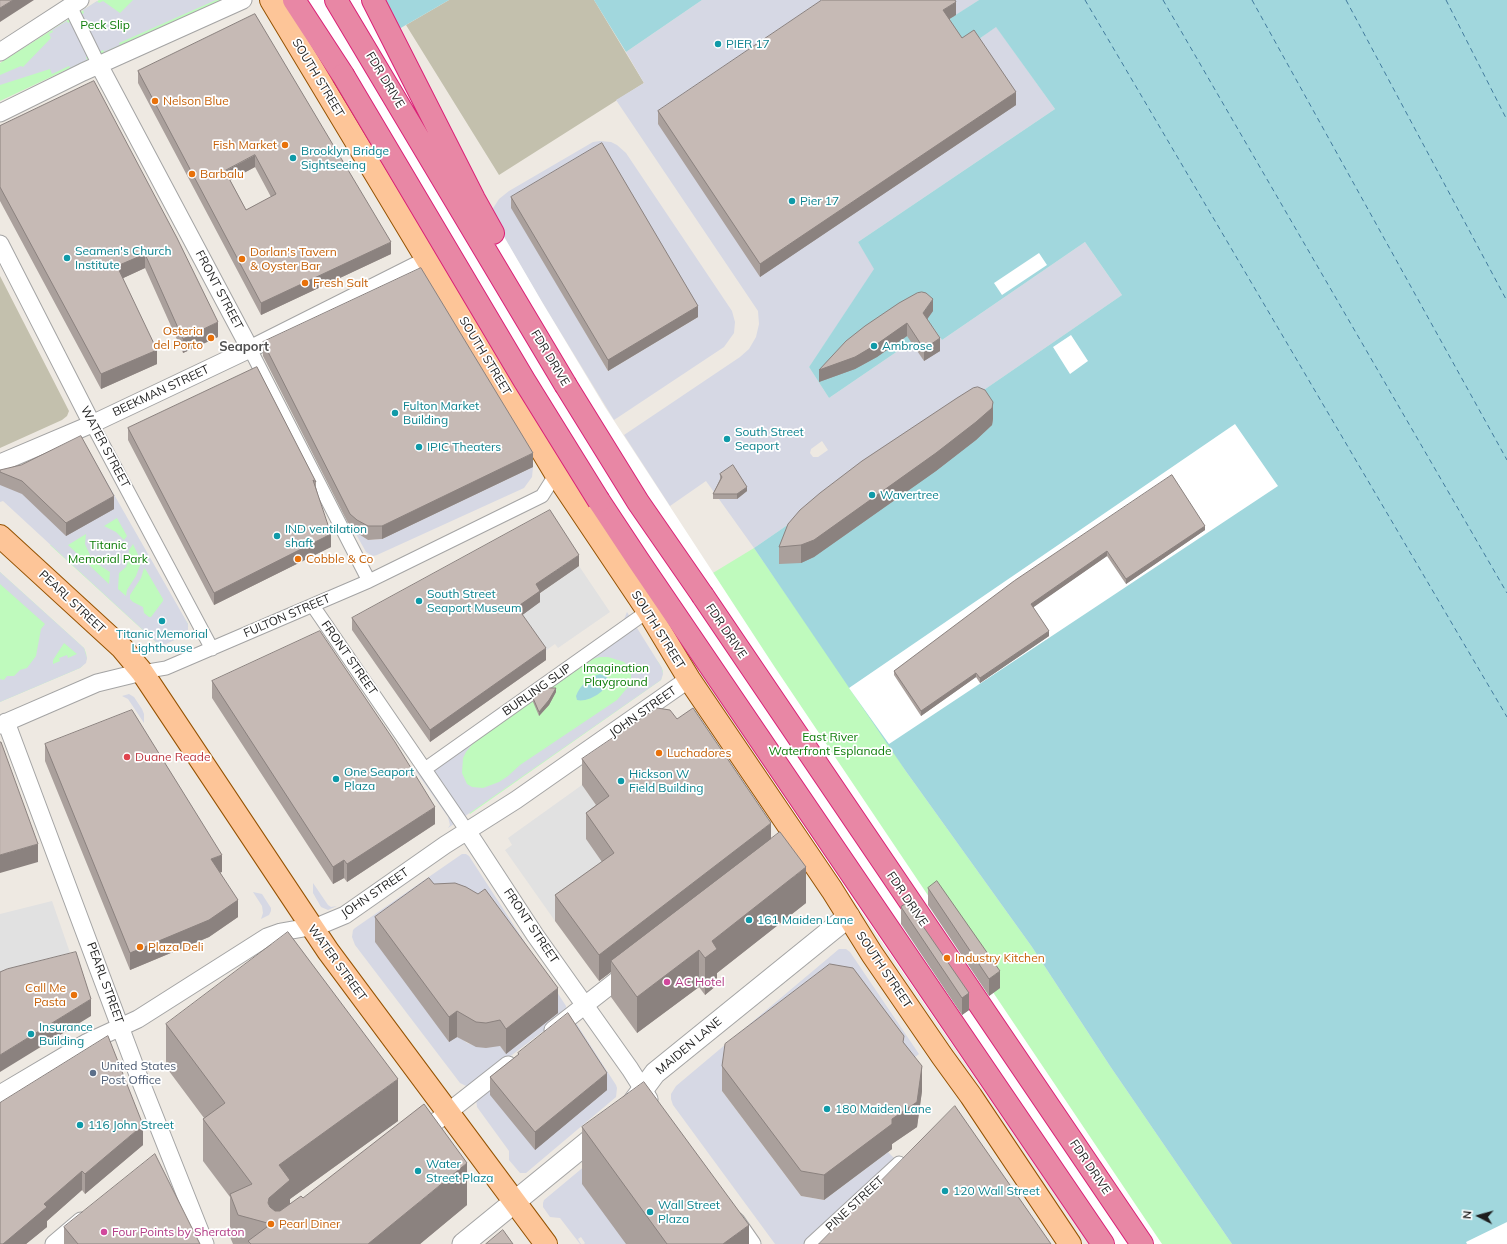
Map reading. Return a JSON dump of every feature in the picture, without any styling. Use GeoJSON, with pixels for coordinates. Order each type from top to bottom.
{"type":"FeatureCollection","features":[{"type":"Feature","properties":{"kind":"highway"},"geometry":{"type":"LineString","coordinates":[[294,0],[342,75],[524,380],[612,520],[1103,1244]]}},
{"type":"Feature","properties":{"kind":"highway"},"geometry":{"type":"LineString","coordinates":[[303,0],[342,75]]}},
{"type":"Feature","properties":{"kind":"highway","name":"FDR DRIVE"},"geometry":{"type":"LineString","coordinates":[[336,0],[565,384],[642,508],[1142,1244]]}},
{"type":"Feature","properties":{"kind":"highway"},"geometry":{"type":"LineString","coordinates":[[373,0],[474,200],[527,293],[565,384]]}},
{"type":"Feature","properties":{"kind":"main road","name":"SOUTH STREET"},"geometry":{"type":"LineString","coordinates":[[271,0],[556,474],[648,611],[794,846],[848,916],[872,954],[971,1096],[1070,1244]]}},
{"type":"Feature","properties":{"kind":"main road","name":"PEARL STREET"},"geometry":{"type":"LineString","coordinates":[[0,536],[122,648],[142,672]]}},
{"type":"Feature","properties":{"kind":"main road","name":"WATER STREET"},"geometry":{"type":"LineString","coordinates":[[142,672],[311,927],[546,1244]]}},
{"type":"Feature","properties":{"kind":"street"},"geometry":{"type":"LineString","coordinates":[[0,113],[83,72],[243,0]]}},
{"type":"Feature","properties":{"kind":"street"},"geometry":{"type":"LineString","coordinates":[[0,52],[72,2]]}},
{"type":"Feature","properties":{"kind":"street","name":"FRONT STREET"},"geometry":{"type":"LineString","coordinates":[[72,2],[99,65],[250,349],[369,581]]}},
{"type":"Feature","properties":{"kind":"street","name":"WATER STREET"},"geometry":{"type":"LineString","coordinates":[[0,244],[92,424],[212,649]]}},
{"type":"Feature","properties":{"kind":"street","name":"BEEKMAN STREET"},"geometry":{"type":"LineString","coordinates":[[0,463],[92,424],[250,349],[427,260]]}},
{"type":"Feature","properties":{"kind":"street","name":"FULTON STREET"},"geometry":{"type":"LineString","coordinates":[[3,723],[97,683],[166,668],[369,581],[542,496],[556,474]]}},
{"type":"Feature","properties":{"kind":"street","name":"FRONT STREET"},"geometry":{"type":"LineString","coordinates":[[312,606],[425,769],[535,935],[585,1004],[657,1112]]}},
{"type":"Feature","properties":{"kind":"street","name":"BURLING SLIP"},"geometry":{"type":"LineString","coordinates":[[425,769],[648,611]]}},
{"type":"Feature","properties":{"kind":"street","name":"JOHN STREET"},"geometry":{"type":"LineString","coordinates":[[0,1094],[86,1043],[138,1018],[268,937],[281,932],[322,925],[345,915],[467,831],[516,800],[689,679]]}},
{"type":"Feature","properties":{"kind":"street","name":"PEARL STREET"},"geometry":{"type":"LineString","coordinates":[[3,723],[121,1027],[140,1080],[161,1157],[205,1244]]}},
{"type":"Feature","properties":{"kind":"street","name":"MAIDEN LANE"},"geometry":{"type":"LineString","coordinates":[[463,1244],[627,1110],[655,1073],[848,916]]}},
{"type":"Feature","properties":{"kind":"street"},"geometry":{"type":"LineString","coordinates":[[538,1042],[643,960]]}},
{"type":"Feature","properties":{"kind":"street"},"geometry":{"type":"LineString","coordinates":[[405,1146],[520,1056]]}},
{"type":"Feature","properties":{"kind":"street","name":"PINE STREET"},"geometry":{"type":"LineString","coordinates":[[811,1244],[900,1163]]}},
{"type":"Feature","properties":{"kind":"street"},"geometry":{"type":"LineString","coordinates":[[725,1206],[752,1244]]}},
{"type":"Feature","properties":{"kind":"street"},"geometry":{"type":"LineString","coordinates":[[54,1244],[94,1209]]}},
{"type":"Feature","properties":{"kind":"shaded area","name":"Peck Slip"},"geometry":{"type":"Polygon","coordinates":[[[133,0],[216,0],[119,43],[120,45],[104,52],[103,50],[86,57],[87,60],[70,68],[69,66],[52,74],[50,69],[0,85],[0,75],[21,66],[23,67],[51,38],[49,34],[53,32],[52,30],[67,21],[68,23],[84,13],[83,10],[97,1],[99,3],[103,1],[120,13],[133,0]]]}},
{"type":"Feature","properties":{"kind":"shaded area"},"geometry":{"type":"Polygon","coordinates":[[[449,0],[594,0],[644,83],[499,175],[406,25],[449,0]]]}},
{"type":"Feature","properties":{"kind":"shaded area"},"geometry":{"type":"Polygon","coordinates":[[[702,0],[842,0],[974,43],[996,26],[1055,109],[858,242],[875,269],[809,367],[829,398],[911,342],[925,361],[927,331],[933,326],[942,340],[1085,242],[1122,295],[754,548],[706,481],[670,506],[624,435],[740,357],[749,349],[756,337],[759,324],[758,311],[616,100],[644,83],[626,52],[702,0]],[[822,441],[811,449],[810,453],[813,457],[818,457],[828,450],[822,441]]]}},
{"type":"Feature","properties":{"kind":"shaded area"},"geometry":{"type":"Polygon","coordinates":[[[946,0],[979,0],[956,15],[946,0]]]}},
{"type":"Feature","properties":{"kind":"shaded area"},"geometry":{"type":"Polygon","coordinates":[[[593,142],[611,142],[626,153],[732,311],[735,322],[734,333],[724,347],[614,420],[490,213],[499,199],[509,191],[593,142]],[[512,208],[608,371],[698,317],[512,208]]]}},
{"type":"Feature","properties":{"kind":"shaded area"},"geometry":{"type":"Polygon","coordinates":[[[0,276],[69,411],[67,416],[62,420],[0,448],[0,276]]]}},
{"type":"Feature","properties":{"kind":"shaded area"},"geometry":{"type":"Polygon","coordinates":[[[84,442],[188,624],[188,631],[183,636],[164,645],[156,642],[3,501],[0,502],[0,474],[84,442]],[[117,518],[104,526],[116,532],[124,540],[127,536],[117,518]],[[86,534],[68,545],[109,584],[110,572],[99,565],[90,555],[85,544],[86,534]],[[133,544],[129,550],[126,567],[119,573],[118,589],[126,596],[127,590],[136,576],[140,565],[140,559],[133,544]],[[144,568],[141,578],[130,595],[130,599],[143,607],[144,613],[151,617],[163,599],[144,568]]]}},
{"type":"Feature","properties":{"kind":"shaded area"},"geometry":{"type":"Polygon","coordinates":[[[533,467],[532,477],[524,488],[377,555],[373,556],[366,552],[352,527],[357,533],[368,540],[382,539],[533,467]]]}},
{"type":"Feature","properties":{"kind":"shaded area"},"geometry":{"type":"Polygon","coordinates":[[[579,566],[610,612],[558,648],[555,644],[541,654],[517,619],[536,596],[579,566]]]}},
{"type":"Feature","properties":{"kind":"shaded area"},"geometry":{"type":"Polygon","coordinates":[[[0,572],[84,648],[87,658],[86,663],[80,668],[0,702],[0,679],[4,680],[7,676],[14,676],[20,670],[27,668],[36,656],[41,629],[45,624],[0,584],[0,572]],[[64,643],[53,660],[53,664],[60,661],[59,658],[67,655],[68,658],[77,654],[64,643]]]}},
{"type":"Feature","properties":{"kind":"shaded area"},"geometry":{"type":"Polygon","coordinates":[[[627,612],[662,668],[663,674],[661,680],[448,828],[450,825],[448,817],[415,770],[623,622],[627,612]],[[608,657],[592,659],[475,741],[463,758],[462,773],[467,784],[472,787],[483,788],[499,782],[520,765],[617,700],[628,687],[631,680],[631,672],[624,662],[608,657]]]}},
{"type":"Feature","properties":{"kind":"shaded area"},"geometry":{"type":"Polygon","coordinates":[[[129,694],[134,697],[142,709],[144,714],[144,723],[128,699],[122,696],[129,694]]]}},
{"type":"Feature","properties":{"kind":"shaded area"},"geometry":{"type":"Polygon","coordinates":[[[582,785],[609,823],[614,879],[555,921],[505,850],[512,845],[508,838],[582,785]]]}},
{"type":"Feature","properties":{"kind":"shaded area"},"geometry":{"type":"Polygon","coordinates":[[[462,854],[466,854],[469,856],[566,1006],[566,1009],[562,1017],[468,1087],[460,1083],[355,945],[352,937],[353,930],[462,854]],[[558,1013],[459,1036],[467,1043],[479,1047],[490,1047],[498,1044],[505,1052],[558,1013]]]}},
{"type":"Feature","properties":{"kind":"shaded area"},"geometry":{"type":"Polygon","coordinates":[[[313,883],[328,905],[331,907],[337,906],[328,910],[321,907],[313,893],[313,883]]]}},
{"type":"Feature","properties":{"kind":"shaded area"},"geometry":{"type":"Polygon","coordinates":[[[253,892],[262,894],[271,908],[269,915],[261,919],[263,913],[262,906],[253,892]]]}},
{"type":"Feature","properties":{"kind":"shaded area"},"geometry":{"type":"Polygon","coordinates":[[[52,901],[76,970],[0,987],[0,914],[52,901]]]}},
{"type":"Feature","properties":{"kind":"shaded area"},"geometry":{"type":"Polygon","coordinates":[[[839,949],[846,949],[850,952],[919,1054],[903,1067],[725,1069],[722,1091],[801,1196],[824,1200],[888,1152],[899,1163],[838,1244],[775,1244],[673,1105],[671,1094],[676,1086],[839,949]]]}},
{"type":"Feature","properties":{"kind":"shaded area"},"geometry":{"type":"Polygon","coordinates":[[[576,1023],[616,1085],[616,1097],[526,1173],[520,1173],[509,1160],[509,1151],[477,1107],[476,1099],[576,1023]]]}},
{"type":"Feature","properties":{"kind":"shaded area"},"geometry":{"type":"Polygon","coordinates":[[[634,1125],[626,1244],[584,1244],[585,1243],[581,1237],[578,1239],[580,1244],[560,1218],[550,1217],[543,1207],[544,1200],[634,1125]]]}},
{"type":"Feature","properties":{"kind":"green space","name":"Peck Slip"},"geometry":{"type":"Polygon","coordinates":[[[99,0],[222,0],[87,60],[0,101],[0,63],[99,0]]]}},
{"type":"Feature","properties":{"kind":"green space","name":"Titanic Memorial Park"},"geometry":{"type":"Polygon","coordinates":[[[114,509],[188,624],[188,629],[183,636],[158,644],[50,545],[114,509]]]}},
{"type":"Feature","properties":{"kind":"green space","name":"East River Waterfront Esplanade"},"geometry":{"type":"Polygon","coordinates":[[[754,548],[889,744],[905,770],[1032,947],[1110,1066],[1232,1244],[1098,1244],[675,596],[754,548]]]}},
{"type":"Feature","properties":{"kind":"green space"},"geometry":{"type":"Polygon","coordinates":[[[0,572],[84,648],[87,657],[85,664],[80,668],[0,702],[0,572]]]}},
{"type":"Feature","properties":{"kind":"green space","name":"Imagination Playground"},"geometry":{"type":"Polygon","coordinates":[[[630,629],[659,663],[663,671],[661,680],[470,814],[435,769],[630,629]]]}},
{"type":"Feature","properties":{"kind":"water"},"geometry":{"type":"Polygon","coordinates":[[[384,0],[449,0],[399,29],[384,0]]]}},
{"type":"Feature","properties":{"kind":"water"},"geometry":{"type":"Polygon","coordinates":[[[594,0],[702,0],[626,52],[594,0]]]}},
{"type":"Feature","properties":{"kind":"water"},"geometry":{"type":"Polygon","coordinates":[[[979,0],[1507,0],[1507,1244],[1232,1244],[1110,1066],[1032,947],[905,770],[754,548],[1122,295],[1085,242],[942,340],[933,327],[829,398],[809,367],[874,269],[858,242],[1055,109],[996,27],[962,51],[943,23],[979,0]]]}},
{"type":"Feature","properties":{"kind":"water"},"geometry":{"type":"Polygon","coordinates":[[[600,674],[607,677],[606,686],[602,691],[587,700],[577,700],[576,696],[583,685],[589,679],[600,674]]]}},
{"type":"Feature","properties":{"kind":"pier"},"geometry":{"type":"Polygon","coordinates":[[[283,0],[383,0],[492,216],[605,407],[774,666],[1162,1244],[1089,1244],[828,863],[642,585],[527,408],[283,0]]]}},
{"type":"Feature","properties":{"kind":"pier"},"geometry":{"type":"Polygon","coordinates":[[[1039,253],[1047,265],[1002,295],[994,283],[1039,253]]]}},
{"type":"Feature","properties":{"kind":"pier"},"geometry":{"type":"Polygon","coordinates":[[[1071,335],[1088,361],[1070,374],[1053,347],[1071,335]]]}},
{"type":"Feature","properties":{"kind":"pier"},"geometry":{"type":"Polygon","coordinates":[[[1235,424],[1278,486],[889,744],[849,688],[1235,424]]]}},
{"type":"Feature","properties":{"kind":"pier"},"geometry":{"type":"Polygon","coordinates":[[[1507,1222],[1507,1244],[1467,1244],[1466,1242],[1507,1222]]]}},
{"type":"Feature","properties":{"kind":"building"},"geometry":{"type":"Polygon","coordinates":[[[0,0],[13,0],[0,8],[0,0]]]}},
{"type":"Feature","properties":{"kind":"building","name":"Pier 17"},"geometry":{"type":"Polygon","coordinates":[[[822,0],[955,0],[956,2],[943,10],[962,38],[974,30],[1016,92],[760,264],[658,111],[822,0]]]}},
{"type":"Feature","properties":{"kind":"building"},"geometry":{"type":"Polygon","coordinates":[[[255,14],[391,242],[261,303],[138,71],[255,14]],[[255,155],[225,171],[246,210],[276,194],[255,155]]]}},
{"type":"Feature","properties":{"kind":"building"},"geometry":{"type":"Polygon","coordinates":[[[94,81],[177,238],[218,322],[183,339],[145,254],[117,266],[157,350],[101,374],[0,187],[0,126],[94,81]]]}},
{"type":"Feature","properties":{"kind":"building"},"geometry":{"type":"Polygon","coordinates":[[[602,143],[698,306],[608,360],[511,197],[602,143]]]}},
{"type":"Feature","properties":{"kind":"building","name":"Fulton Market Building"},"geometry":{"type":"Polygon","coordinates":[[[421,268],[533,453],[382,526],[368,526],[350,514],[263,342],[421,268]]]}},
{"type":"Feature","properties":{"kind":"building"},"geometry":{"type":"Polygon","coordinates":[[[917,293],[926,293],[933,299],[923,313],[940,338],[924,349],[907,323],[855,357],[819,370],[846,341],[865,326],[899,303],[917,293]]]}},
{"type":"Feature","properties":{"kind":"building"},"geometry":{"type":"Polygon","coordinates":[[[257,367],[316,482],[313,480],[331,534],[214,593],[128,428],[257,367]]]}},
{"type":"Feature","properties":{"kind":"building"},"geometry":{"type":"Polygon","coordinates":[[[978,387],[985,390],[993,402],[992,408],[976,422],[936,453],[814,540],[801,545],[779,547],[788,524],[800,510],[820,493],[862,461],[957,398],[973,388],[978,387]]]}},
{"type":"Feature","properties":{"kind":"building"},"geometry":{"type":"Polygon","coordinates":[[[81,436],[114,496],[66,523],[22,481],[0,472],[0,470],[21,465],[81,436]]]}},
{"type":"Feature","properties":{"kind":"building"},"geometry":{"type":"Polygon","coordinates":[[[733,465],[747,487],[737,494],[713,494],[722,477],[720,474],[733,465]]]}},
{"type":"Feature","properties":{"kind":"building"},"geometry":{"type":"Polygon","coordinates":[[[1172,475],[1205,526],[1126,579],[1107,551],[1031,604],[1049,631],[980,678],[976,673],[921,711],[894,671],[1014,581],[1172,475]]]}},
{"type":"Feature","properties":{"kind":"building"},"geometry":{"type":"Polygon","coordinates":[[[550,510],[579,555],[536,584],[540,591],[517,607],[546,648],[430,730],[352,618],[550,510]]]}},
{"type":"Feature","properties":{"kind":"building","name":"One Seaport Plaza"},"geometry":{"type":"Polygon","coordinates":[[[320,631],[395,742],[435,807],[347,864],[344,860],[333,867],[212,681],[320,631]]]}},
{"type":"Feature","properties":{"kind":"building"},"geometry":{"type":"Polygon","coordinates":[[[547,688],[556,688],[549,700],[539,712],[533,698],[547,688]]]}},
{"type":"Feature","properties":{"kind":"building"},"geometry":{"type":"Polygon","coordinates":[[[657,708],[670,710],[677,719],[693,708],[771,823],[599,955],[555,895],[614,853],[586,813],[609,796],[582,759],[657,708]]]}},
{"type":"Feature","properties":{"kind":"building"},"geometry":{"type":"Polygon","coordinates":[[[132,710],[222,855],[211,859],[238,900],[209,920],[130,953],[45,744],[132,710]]]}},
{"type":"Feature","properties":{"kind":"building"},"geometry":{"type":"Polygon","coordinates":[[[0,742],[38,844],[0,855],[0,742]]]}},
{"type":"Feature","properties":{"kind":"building"},"geometry":{"type":"Polygon","coordinates":[[[780,832],[806,867],[712,941],[717,949],[705,958],[699,950],[637,997],[611,961],[780,832]]]}},
{"type":"Feature","properties":{"kind":"building"},"geometry":{"type":"Polygon","coordinates":[[[429,878],[434,884],[455,883],[478,894],[485,889],[558,988],[506,1029],[500,1020],[486,1023],[476,1022],[457,1011],[449,1017],[375,917],[429,878]]]}},
{"type":"Feature","properties":{"kind":"building"},"geometry":{"type":"Polygon","coordinates":[[[937,881],[1000,971],[989,979],[928,888],[937,881]]]}},
{"type":"Feature","properties":{"kind":"building"},"geometry":{"type":"Polygon","coordinates":[[[907,903],[969,993],[962,998],[901,907],[907,903]]]}},
{"type":"Feature","properties":{"kind":"building"},"geometry":{"type":"Polygon","coordinates":[[[288,932],[398,1079],[279,1165],[290,1180],[269,1198],[268,1203],[270,1207],[275,1211],[280,1211],[301,1196],[303,1198],[424,1104],[467,1163],[368,1244],[251,1244],[248,1241],[271,1224],[238,1215],[230,1194],[252,1184],[203,1119],[225,1103],[166,1024],[288,932]]]}},
{"type":"Feature","properties":{"kind":"building","name":"Insurance Building"},"geometry":{"type":"Polygon","coordinates":[[[76,952],[91,999],[0,1055],[0,972],[76,952]]]}},
{"type":"Feature","properties":{"kind":"building","name":"180 Maiden Lane"},"geometry":{"type":"Polygon","coordinates":[[[830,964],[853,968],[904,1036],[903,1042],[922,1066],[917,1102],[892,1119],[892,1124],[824,1175],[801,1171],[722,1066],[725,1044],[830,964]]]}},
{"type":"Feature","properties":{"kind":"building"},"geometry":{"type":"Polygon","coordinates":[[[568,1013],[607,1073],[535,1132],[490,1077],[568,1013]]]}},
{"type":"Feature","properties":{"kind":"building"},"geometry":{"type":"Polygon","coordinates":[[[108,1036],[143,1125],[85,1174],[82,1171],[44,1204],[47,1207],[3,1244],[0,1244],[0,1103],[108,1036]]]}},
{"type":"Feature","properties":{"kind":"building"},"geometry":{"type":"Polygon","coordinates":[[[644,1082],[749,1225],[723,1244],[667,1244],[582,1127],[644,1082]]]}},
{"type":"Feature","properties":{"kind":"building","name":"120 Wall Street"},"geometry":{"type":"Polygon","coordinates":[[[955,1106],[1051,1244],[819,1244],[955,1106]]]}},
{"type":"Feature","properties":{"kind":"building"},"geometry":{"type":"Polygon","coordinates":[[[155,1154],[200,1244],[78,1244],[64,1227],[155,1154]]]}},
{"type":"Feature","properties":{"kind":"building"},"geometry":{"type":"Polygon","coordinates":[[[503,1230],[513,1244],[486,1244],[503,1230]]]}},
{"type":"Feature","properties":{"kind":"ferry route"},"geometry":{"type":"LineString","coordinates":[[1085,0],[1507,717]]}},
{"type":"Feature","properties":{"kind":"ferry route"},"geometry":{"type":"LineString","coordinates":[[1163,0],[1507,593]]}},
{"type":"Feature","properties":{"kind":"ferry route"},"geometry":{"type":"LineString","coordinates":[[1252,0],[1507,460]]}},
{"type":"Feature","properties":{"kind":"ferry route"},"geometry":{"type":"LineString","coordinates":[[1346,0],[1507,301]]}},
{"type":"Feature","properties":{"kind":"ferry route"},"geometry":{"type":"LineString","coordinates":[[1446,0],[1507,120]]}},
{"type":"Feature","properties":{"kind":"place","name":"PIER 17"},"geometry":{"type":"Point","coordinates":[718,44]}},
{"type":"Feature","properties":{"kind":"place","name":"Nelson Blue"},"geometry":{"type":"Point","coordinates":[155,101]}},
{"type":"Feature","properties":{"kind":"place","name":"Fish Market"},"geometry":{"type":"Point","coordinates":[285,145]}},
{"type":"Feature","properties":{"kind":"place","name":"Brooklyn Bridge Sightseeing"},"geometry":{"type":"Point","coordinates":[293,158]}},
{"type":"Feature","properties":{"kind":"place","name":"Barbalu"},"geometry":{"type":"Point","coordinates":[192,174]}},
{"type":"Feature","properties":{"kind":"place","name":"Pier 17"},"geometry":{"type":"Point","coordinates":[792,201]}},
{"type":"Feature","properties":{"kind":"place","name":"Seamen's Church Institute"},"geometry":{"type":"Point","coordinates":[67,258]}},
{"type":"Feature","properties":{"kind":"place","name":"Dorlan's Tavern & Oyster Bar"},"geometry":{"type":"Point","coordinates":[242,259]}},
{"type":"Feature","properties":{"kind":"place","name":"Fresh Salt"},"geometry":{"type":"Point","coordinates":[305,283]}},
{"type":"Feature","properties":{"kind":"place","name":"Osteria del Porto"},"geometry":{"type":"Point","coordinates":[211,338]}},
{"type":"Feature","properties":{"kind":"place","name":"Ambrose"},"geometry":{"type":"Point","coordinates":[874,346]}},
{"type":"Feature","properties":{"kind":"place","name":"Fulton Market Building"},"geometry":{"type":"Point","coordinates":[395,413]}},
{"type":"Feature","properties":{"kind":"place","name":"South Street Seaport"},"geometry":{"type":"Point","coordinates":[727,439]}},
{"type":"Feature","properties":{"kind":"place","name":"IPIC Theaters"},"geometry":{"type":"Point","coordinates":[419,447]}},
{"type":"Feature","properties":{"kind":"place","name":"Wavertree"},"geometry":{"type":"Point","coordinates":[872,495]}},
{"type":"Feature","properties":{"kind":"place","name":"IND ventilation shaft"},"geometry":{"type":"Point","coordinates":[277,536]}},
{"type":"Feature","properties":{"kind":"place","name":"Cobble & Co"},"geometry":{"type":"Point","coordinates":[298,559]}},
{"type":"Feature","properties":{"kind":"place","name":"South Street Seaport Museum"},"geometry":{"type":"Point","coordinates":[419,601]}},
{"type":"Feature","properties":{"kind":"place","name":"Titanic Memorial Lighthouse"},"geometry":{"type":"Point","coordinates":[162,621]}},
{"type":"Feature","properties":{"kind":"place","name":"Luchadores"},"geometry":{"type":"Point","coordinates":[659,753]}},
{"type":"Feature","properties":{"kind":"place","name":"Duane Reade"},"geometry":{"type":"Point","coordinates":[127,757]}},
{"type":"Feature","properties":{"kind":"place","name":"One Seaport Plaza"},"geometry":{"type":"Point","coordinates":[336,779]}},
{"type":"Feature","properties":{"kind":"place","name":"Hickson W Field Building"},"geometry":{"type":"Point","coordinates":[621,781]}},
{"type":"Feature","properties":{"kind":"place","name":"161 Maiden Lane"},"geometry":{"type":"Point","coordinates":[749,920]}},
{"type":"Feature","properties":{"kind":"place","name":"Plaza Deli"},"geometry":{"type":"Point","coordinates":[140,947]}},
{"type":"Feature","properties":{"kind":"place","name":"Industry Kitchen"},"geometry":{"type":"Point","coordinates":[947,958]}},
{"type":"Feature","properties":{"kind":"place","name":"AC Hotel"},"geometry":{"type":"Point","coordinates":[667,982]}},
{"type":"Feature","properties":{"kind":"place","name":"Call Me Pasta"},"geometry":{"type":"Point","coordinates":[74,995]}},
{"type":"Feature","properties":{"kind":"place","name":"Insurance Building"},"geometry":{"type":"Point","coordinates":[31,1034]}},
{"type":"Feature","properties":{"kind":"place","name":"United States Post Office"},"geometry":{"type":"Point","coordinates":[93,1073]}},
{"type":"Feature","properties":{"kind":"place","name":"180 Maiden Lane"},"geometry":{"type":"Point","coordinates":[827,1109]}},
{"type":"Feature","properties":{"kind":"place","name":"116 John Street"},"geometry":{"type":"Point","coordinates":[80,1125]}},
{"type":"Feature","properties":{"kind":"place","name":"Water Street Plaza"},"geometry":{"type":"Point","coordinates":[418,1171]}},
{"type":"Feature","properties":{"kind":"place","name":"120 Wall Street"},"geometry":{"type":"Point","coordinates":[945,1191]}},
{"type":"Feature","properties":{"kind":"place","name":"Wall Street Plaza"},"geometry":{"type":"Point","coordinates":[650,1212]}},
{"type":"Feature","properties":{"kind":"place","name":"Pearl Diner"},"geometry":{"type":"Point","coordinates":[271,1224]}},
{"type":"Feature","properties":{"kind":"place","name":"Four Points by Sheraton"},"geometry":{"type":"Point","coordinates":[104,1232]}},
{"type":"Feature","properties":{"kind":"district","name":"Seaport"},"geometry":{"type":"Point","coordinates":[244,347]}}]}
